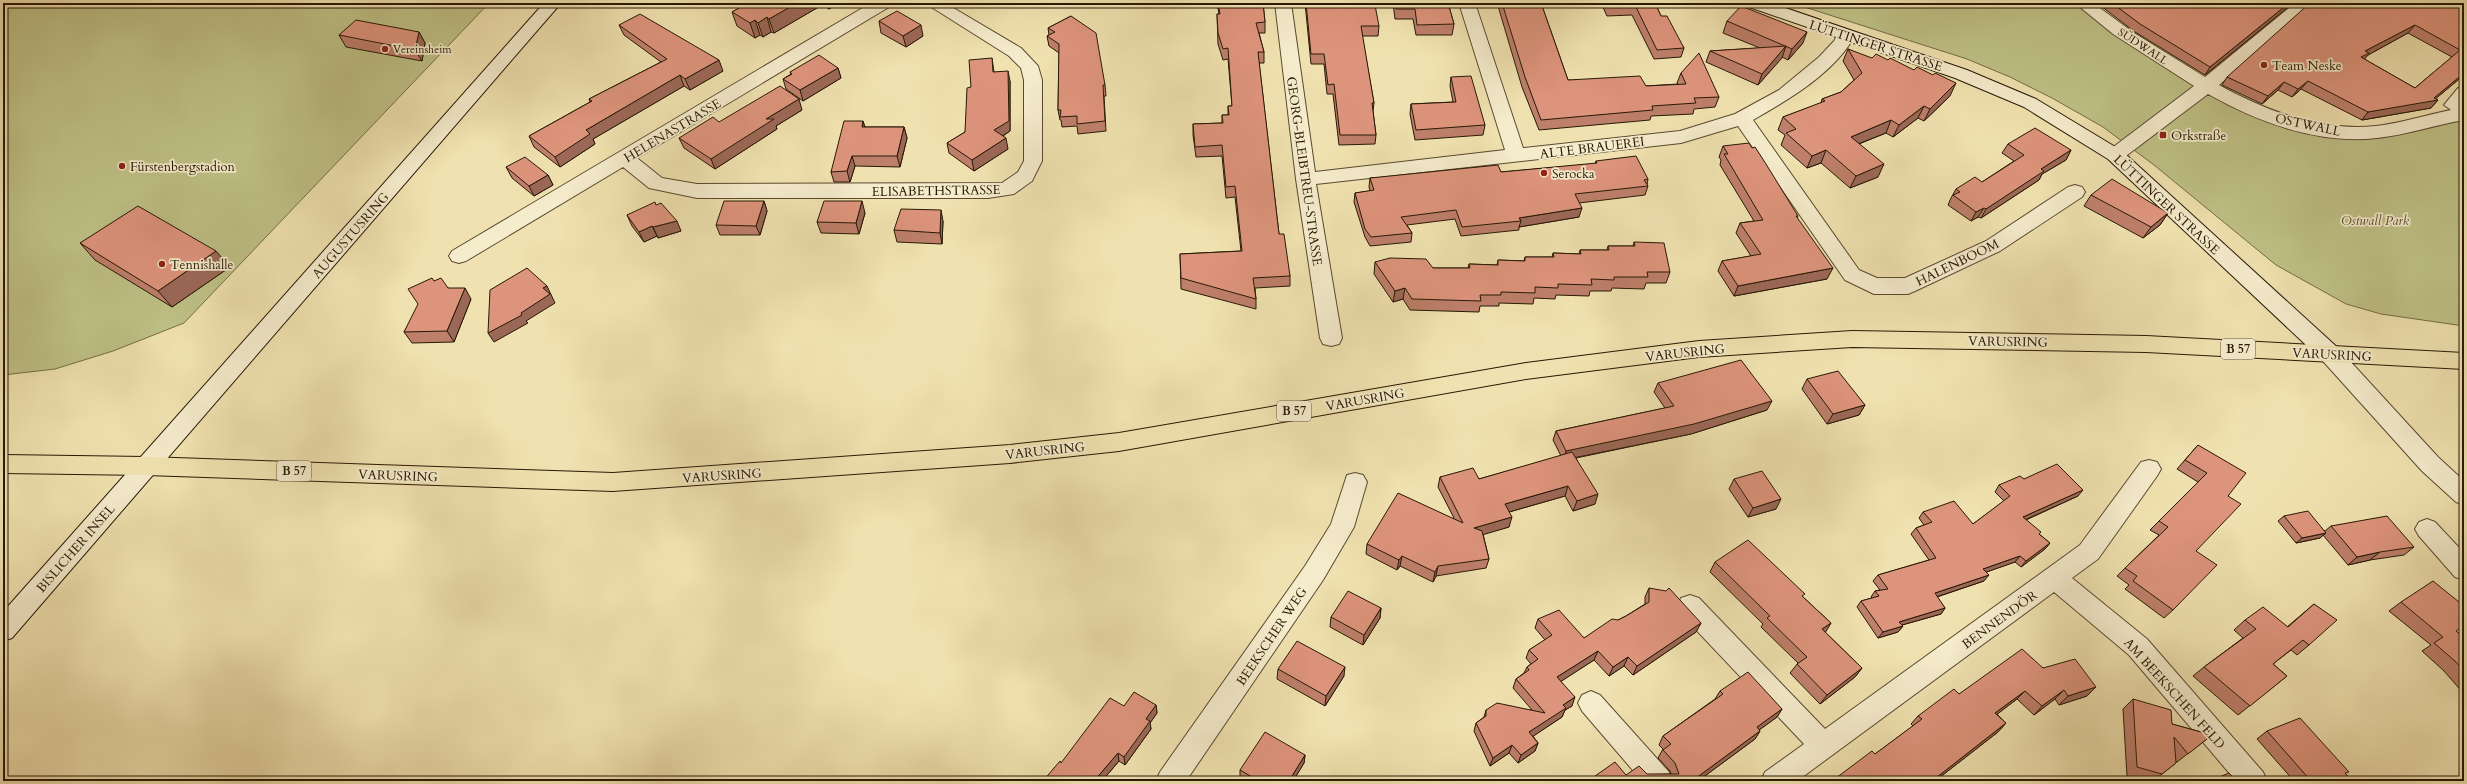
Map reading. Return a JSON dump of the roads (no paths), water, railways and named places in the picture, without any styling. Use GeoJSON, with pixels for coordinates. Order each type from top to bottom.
{"type":"FeatureCollection","features":[{"type":"Feature","properties":{"kind":"main road","name":"VARUSRING"},"geometry":{"type":"LineString","coordinates":[[146,466],[613,482],[1010,454],[1119,442],[1526,371],[1699,349],[1852,339],[2146,344],[2464,361]]}},
{"type":"Feature","properties":{"kind":"main road","name":"B 57"},"geometry":{"type":"LineString","coordinates":[[3,464],[146,466]]}},
{"type":"Feature","properties":{"kind":"street","name":"AUGUSTUSRING"},"geometry":{"type":"LineString","coordinates":[[146,466],[553,3]]}},
{"type":"Feature","properties":{"kind":"street","name":"HELENASTRASSE"},"geometry":{"type":"LineString","coordinates":[[459,256],[883,3]]}},
{"type":"Feature","properties":{"kind":"street","name":"ELISABETHSTRASSE"},"geometry":{"type":"LineString","coordinates":[[625,158],[656,183],[697,191],[988,191],[1007,189],[1025,176],[1033,161],[1032,80],[1029,66],[1015,52],[933,3]]}},
{"type":"Feature","properties":{"kind":"street","name":"GEORG-BLEIBTREU-STRASSE"},"geometry":{"type":"LineString","coordinates":[[1283,3],[1306,179],[1331,338]]}},
{"type":"Feature","properties":{"kind":"street"},"geometry":{"type":"LineString","coordinates":[[1467,3],[1516,156]]}},
{"type":"Feature","properties":{"kind":"street","name":"LÜTTINGER STRASSE"},"geometry":{"type":"LineString","coordinates":[[1756,3],[1961,74],[2030,103],[2115,154],[2330,354],[2430,464],[2464,495]]}},
{"type":"Feature","properties":{"kind":"street","name":"SÜDWALL"},"geometry":{"type":"LineString","coordinates":[[2083,3],[2104,21],[2205,87]]}},
{"type":"Feature","properties":{"kind":"street"},"geometry":{"type":"LineString","coordinates":[[2115,154],[2205,87],[2305,3]]}},
{"type":"Feature","properties":{"kind":"street","name":"ALTE BRAUEREI"},"geometry":{"type":"LineString","coordinates":[[1306,179],[1681,137],[1742,118],[1785,94],[1810,76],[1842,43],[1846,35]]}},
{"type":"Feature","properties":{"kind":"street","name":"OSTWALL"},"geometry":{"type":"LineString","coordinates":[[2205,87],[2239,105],[2272,116],[2308,127],[2348,133],[2378,132],[2437,118],[2460,104]]}},
{"type":"Feature","properties":{"kind":"street","name":"HALENBOOM"},"geometry":{"type":"LineString","coordinates":[[1742,118],[1852,275],[1874,286],[1908,286],[1994,246],[2075,192]]}},
{"type":"Feature","properties":{"kind":"street","name":"BISLICHER INSEL"},"geometry":{"type":"LineString","coordinates":[[3,630],[146,466]]}},
{"type":"Feature","properties":{"kind":"street","name":"BENNENDÖR"},"geometry":{"type":"LineString","coordinates":[[1775,781],[2056,578],[2089,552],[2149,469]]}},
{"type":"Feature","properties":{"kind":"street","name":"BEEKSCHER WEG"},"geometry":{"type":"LineString","coordinates":[[1178,778],[1314,573],[1342,527],[1356,482]]}},
{"type":"Feature","properties":{"kind":"street"},"geometry":{"type":"LineString","coordinates":[[2426,529],[2464,570]]}},
{"type":"Feature","properties":{"kind":"street","name":"AM BEEKSCHEN FELD"},"geometry":{"type":"LineString","coordinates":[[2056,578],[2138,646],[2253,781]]}},
{"type":"Feature","properties":{"kind":"street"},"geometry":{"type":"LineString","coordinates":[[1690,606],[1824,746]]}},
{"type":"Feature","properties":{"kind":"street"},"geometry":{"type":"LineString","coordinates":[[1591,703],[1659,781]]}},
{"type":"Feature","properties":{"kind":"place","name":"Vereinsheim"},"geometry":{"type":"Point","coordinates":[385,49]}},
{"type":"Feature","properties":{"kind":"place","name":"Team Neske"},"geometry":{"type":"Point","coordinates":[2264,65]}},
{"type":"Feature","properties":{"kind":"place","name":"Orkstraße"},"geometry":{"type":"Point","coordinates":[2163,135]}},
{"type":"Feature","properties":{"kind":"place","name":"Fürstenbergstadion"},"geometry":{"type":"Point","coordinates":[122,166]}},
{"type":"Feature","properties":{"kind":"place","name":"Serocka"},"geometry":{"type":"Point","coordinates":[1544,173]}},
{"type":"Feature","properties":{"kind":"place","name":"Tennishalle"},"geometry":{"type":"Point","coordinates":[162,264]}},
{"type":"Feature","properties":{"kind":"park label","name":"Ostwall Park"},"geometry":{"type":"Point","coordinates":[2375,220]}}]}
